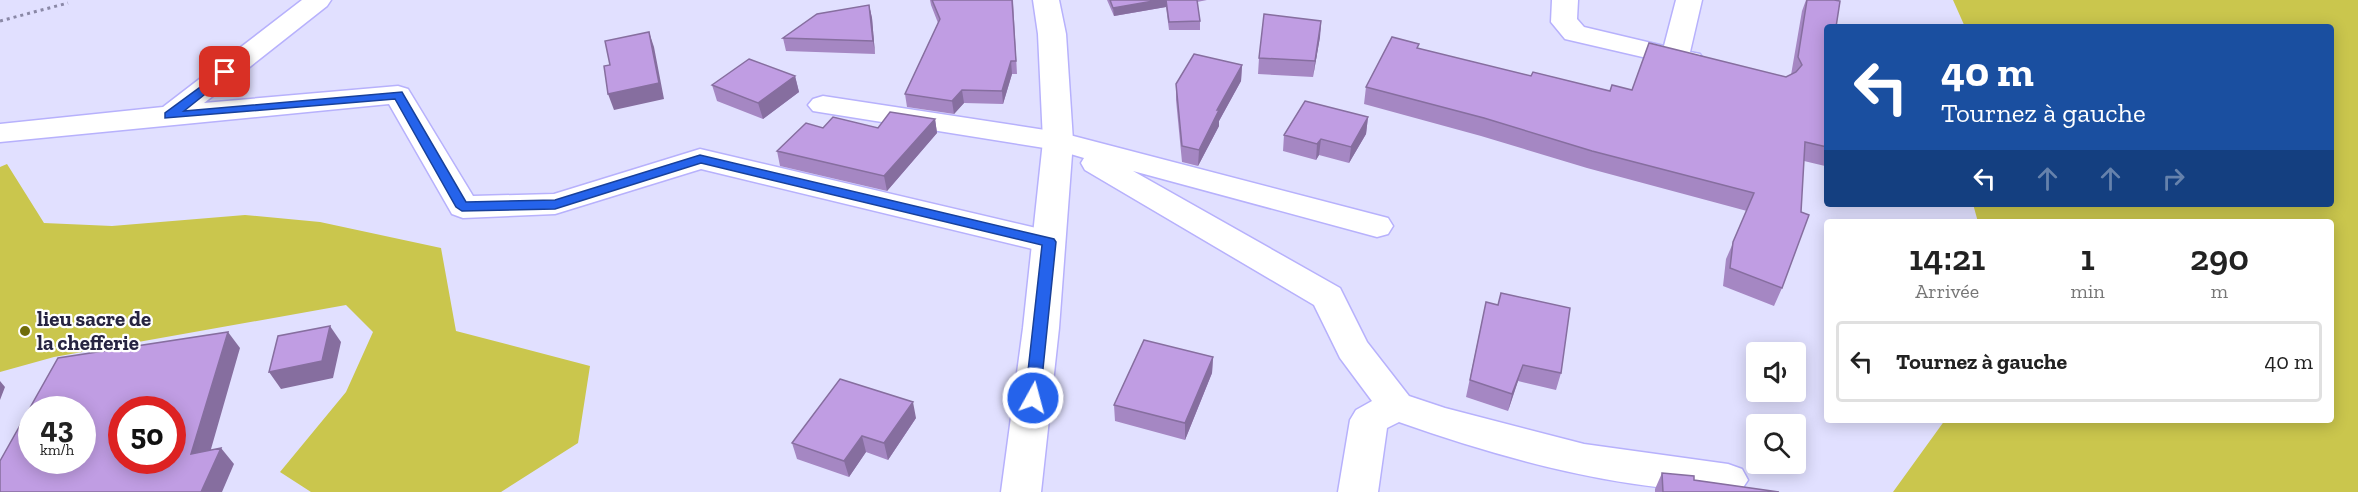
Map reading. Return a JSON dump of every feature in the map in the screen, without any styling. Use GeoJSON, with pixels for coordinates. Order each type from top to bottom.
{"type":"FeatureCollection","features":[{"type":"Feature","properties":{"kind":"street"},"geometry":{"type":"LineString","coordinates":[[170,116],[318,0]]}},
{"type":"Feature","properties":{"kind":"street"},"geometry":{"type":"LineString","coordinates":[[1021,492],[1058,141],[1052,34],[1046,0]]}},
{"type":"Feature","properties":{"kind":"street"},"geometry":{"type":"LineString","coordinates":[[1564,0],[1562,19],[1565,26],[1575,33],[1710,65]]}},
{"type":"Feature","properties":{"kind":"street"},"geometry":{"type":"LineString","coordinates":[[1675,57],[1689,0]]}},
{"type":"Feature","properties":{"kind":"street"},"geometry":{"type":"LineString","coordinates":[[0,134],[398,95],[462,207],[555,204],[700,159],[1049,242]]}},
{"type":"Feature","properties":{"kind":"street"},"geometry":{"type":"LineString","coordinates":[[823,105],[1058,141],[1377,226]]}},
{"type":"Feature","properties":{"kind":"street"},"geometry":{"type":"LineString","coordinates":[[1058,141],[1328,297],[1353,350],[1396,406],[1442,422],[1584,460],[1728,480]]}},
{"type":"Feature","properties":{"kind":"street"},"geometry":{"type":"LineString","coordinates":[[1358,492],[1369,420],[1396,406]]}},
{"type":"Feature","properties":{"kind":"path"},"geometry":{"type":"LineString","coordinates":[[0,21],[68,3]]}},
{"type":"Feature","properties":{"kind":"shaded area"},"geometry":{"type":"Polygon","coordinates":[[[1953,0],[2358,0],[2358,492],[1893,492],[1943,423],[2334,423],[2334,219],[1977,219],[1974,207],[2334,207],[2334,24],[1964,24],[1953,0]]]}},
{"type":"Feature","properties":{"kind":"shaded area"},"geometry":{"type":"Polygon","coordinates":[[[7,164],[44,223],[112,226],[245,215],[320,222],[441,248],[456,331],[590,366],[578,443],[501,492],[311,492],[280,472],[346,392],[373,332],[346,305],[54,357],[0,372],[0,167],[7,164]]]}},
{"type":"Feature","properties":{"kind":"building"},"geometry":{"type":"Polygon","coordinates":[[[932,0],[1012,0],[1016,61],[1011,61],[1002,91],[962,90],[952,101],[905,94],[940,19],[932,0]]]}},
{"type":"Feature","properties":{"kind":"building"},"geometry":{"type":"Polygon","coordinates":[[[1110,0],[1159,0],[1113,8],[1110,0]]]}},
{"type":"Feature","properties":{"kind":"building"},"geometry":{"type":"Polygon","coordinates":[[[1166,0],[1197,0],[1200,21],[1169,22],[1166,0]]]}},
{"type":"Feature","properties":{"kind":"building"},"geometry":{"type":"Polygon","coordinates":[[[1807,0],[1840,1],[1836,24],[1824,24],[1824,146],[1805,142],[1801,212],[1809,215],[1782,288],[1730,268],[1733,242],[1754,193],[1592,151],[1484,118],[1366,87],[1392,37],[1419,44],[1417,48],[1531,76],[1533,72],[1610,91],[1612,85],[1632,90],[1649,43],[1786,77],[1796,72],[1802,65],[1798,57],[1807,0]]]}},
{"type":"Feature","properties":{"kind":"building"},"geometry":{"type":"Polygon","coordinates":[[[869,5],[873,41],[783,38],[817,14],[869,5]]]}},
{"type":"Feature","properties":{"kind":"building"},"geometry":{"type":"Polygon","coordinates":[[[1264,14],[1321,21],[1315,61],[1259,58],[1264,14]]]}},
{"type":"Feature","properties":{"kind":"building"},"geometry":{"type":"Polygon","coordinates":[[[649,32],[659,83],[608,94],[604,66],[610,65],[605,41],[649,32]]]}},
{"type":"Feature","properties":{"kind":"building"},"geometry":{"type":"Polygon","coordinates":[[[1194,54],[1242,65],[1217,110],[1219,110],[1199,150],[1182,146],[1176,84],[1194,54]]]}},
{"type":"Feature","properties":{"kind":"building"},"geometry":{"type":"Polygon","coordinates":[[[749,59],[795,76],[758,103],[712,85],[749,59]]]}},
{"type":"Feature","properties":{"kind":"building"},"geometry":{"type":"Polygon","coordinates":[[[1305,101],[1368,117],[1351,147],[1321,139],[1317,144],[1284,135],[1305,101]]]}},
{"type":"Feature","properties":{"kind":"building"},"geometry":{"type":"Polygon","coordinates":[[[890,112],[935,119],[884,176],[777,151],[806,123],[823,128],[833,117],[878,128],[890,112]]]}},
{"type":"Feature","properties":{"kind":"building"},"geometry":{"type":"Polygon","coordinates":[[[1501,293],[1570,308],[1561,373],[1523,365],[1512,394],[1470,380],[1486,302],[1498,305],[1501,293]]]}},
{"type":"Feature","properties":{"kind":"building"},"geometry":{"type":"Polygon","coordinates":[[[330,326],[322,361],[269,372],[278,336],[330,326]]]}},
{"type":"Feature","properties":{"kind":"building"},"geometry":{"type":"Polygon","coordinates":[[[228,332],[191,454],[221,448],[201,492],[0,492],[0,461],[18,429],[18,474],[96,474],[96,396],[37,396],[58,358],[228,332]]]}},
{"type":"Feature","properties":{"kind":"building"},"geometry":{"type":"Polygon","coordinates":[[[1144,340],[1213,357],[1185,423],[1114,405],[1144,340]]]}},
{"type":"Feature","properties":{"kind":"building"},"geometry":{"type":"Polygon","coordinates":[[[840,379],[913,402],[884,443],[862,436],[844,461],[792,443],[840,379]]]}},
{"type":"Feature","properties":{"kind":"building"},"geometry":{"type":"Polygon","coordinates":[[[1662,473],[1694,476],[1694,480],[1779,492],[1663,492],[1662,473]]]}},
{"type":"Feature","properties":{"kind":"place","name":"lieu sacre de la chefferie"},"geometry":{"type":"Point","coordinates":[25,331]}},
{"type":"Feature","properties":{"kind":"route"},"geometry":{"type":"LineString","coordinates":[[225,72],[170,116],[398,95],[462,207],[555,204],[700,159],[1049,242],[1033,398]]}}]}
